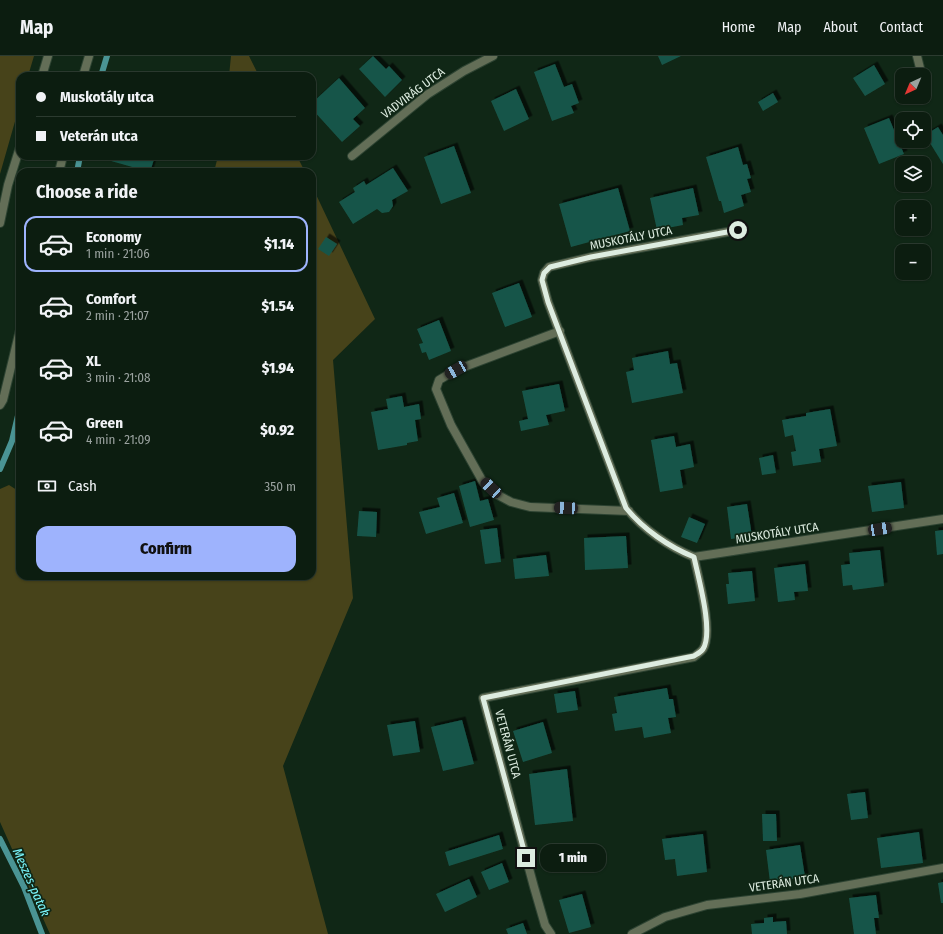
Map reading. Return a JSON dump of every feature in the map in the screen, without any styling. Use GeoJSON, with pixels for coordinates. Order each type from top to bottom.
{"type":"FeatureCollection","features":[{"type":"Feature","properties":{"kind":"street"},"geometry":{"type":"LineString","coordinates":[[43,72],[48,56]]}},
{"type":"Feature","properties":{"kind":"street"},"geometry":{"type":"LineString","coordinates":[[84,72],[90,56]]}},
{"type":"Feature","properties":{"kind":"street","name":"VADVIRÁG UTCA"},"geometry":{"type":"LineString","coordinates":[[352,156],[428,94],[493,56]]}},
{"type":"Feature","properties":{"kind":"street"},"geometry":{"type":"LineString","coordinates":[[917,56],[920,68]]}},
{"type":"Feature","properties":{"kind":"street"},"geometry":{"type":"LineString","coordinates":[[0,223],[8,185],[16,160]]}},
{"type":"Feature","properties":{"kind":"street","name":"MUSKOTÁLY UTCA"},"geometry":{"type":"LineString","coordinates":[[738,230],[591,257],[550,267],[544,273],[542,280],[548,302],[626,508],[634,518],[653,534],[680,552],[694,557],[943,519]]}},
{"type":"Feature","properties":{"kind":"street"},"geometry":{"type":"LineString","coordinates":[[560,331],[456,370],[439,380],[436,389],[450,425],[483,482],[498,495],[511,502],[530,507],[629,511]]}},
{"type":"Feature","properties":{"kind":"street"},"geometry":{"type":"LineString","coordinates":[[0,405],[3,400],[16,346]]}},
{"type":"Feature","properties":{"kind":"street","name":"VETERÁN UTCA"},"geometry":{"type":"LineString","coordinates":[[550,934],[545,925],[534,887],[483,698],[694,656],[703,649],[707,638],[707,618],[694,557]]}},
{"type":"Feature","properties":{"kind":"street","name":"VETERÁN UTCA"},"geometry":{"type":"LineString","coordinates":[[632,934],[666,918],[707,905],[800,894],[943,868]]}},
{"type":"Feature","properties":{"kind":"shaded area"},"geometry":{"type":"Polygon","coordinates":[[[0,56],[34,56],[29,72],[16,72],[16,118],[0,174],[0,56]]]}},
{"type":"Feature","properties":{"kind":"shaded area"},"geometry":{"type":"Polygon","coordinates":[[[231,56],[249,56],[257,72],[229,72],[231,56]]]}},
{"type":"Feature","properties":{"kind":"shaded area"},"geometry":{"type":"Polygon","coordinates":[[[217,160],[299,160],[303,168],[215,168],[217,160]]]}},
{"type":"Feature","properties":{"kind":"shaded area"},"geometry":{"type":"Polygon","coordinates":[[[316,194],[375,319],[333,360],[353,598],[283,766],[328,934],[50,934],[0,822],[0,489],[9,485],[16,489],[16,580],[316,580],[316,194]]]}},
{"type":"Feature","properties":{"kind":"building"},"geometry":{"type":"Polygon","coordinates":[[[373,56],[386,69],[389,66],[402,80],[385,97],[359,69],[373,56]]]}},
{"type":"Feature","properties":{"kind":"building"},"geometry":{"type":"Polygon","coordinates":[[[658,56],[681,56],[662,65],[658,56]]]}},
{"type":"Feature","properties":{"kind":"building"},"geometry":{"type":"Polygon","coordinates":[[[555,64],[564,87],[572,84],[579,103],[571,106],[574,113],[552,121],[534,72],[555,64]]]}},
{"type":"Feature","properties":{"kind":"building"},"geometry":{"type":"Polygon","coordinates":[[[874,65],[885,84],[865,96],[853,78],[874,65]]]}},
{"type":"Feature","properties":{"kind":"building"},"geometry":{"type":"Polygon","coordinates":[[[339,78],[365,108],[353,119],[360,126],[342,142],[316,113],[316,99],[339,78]]]}},
{"type":"Feature","properties":{"kind":"building"},"geometry":{"type":"Polygon","coordinates":[[[516,89],[529,119],[504,131],[491,101],[516,89]]]}},
{"type":"Feature","properties":{"kind":"building"},"geometry":{"type":"Polygon","coordinates":[[[773,93],[778,102],[763,111],[758,102],[773,93]]]}},
{"type":"Feature","properties":{"kind":"building"},"geometry":{"type":"Polygon","coordinates":[[[889,118],[895,132],[895,148],[902,148],[904,154],[895,156],[895,158],[879,164],[864,128],[889,118]]]}},
{"type":"Feature","properties":{"kind":"building"},"geometry":{"type":"Polygon","coordinates":[[[938,127],[943,135],[943,164],[931,145],[931,131],[938,127]]]}},
{"type":"Feature","properties":{"kind":"building"},"geometry":{"type":"Polygon","coordinates":[[[454,146],[471,193],[441,204],[424,157],[454,146]]]}},
{"type":"Feature","properties":{"kind":"building"},"geometry":{"type":"Polygon","coordinates":[[[738,147],[743,165],[747,164],[751,178],[747,179],[751,192],[741,195],[744,206],[724,213],[706,157],[738,147]]]}},
{"type":"Feature","properties":{"kind":"building"},"geometry":{"type":"Polygon","coordinates":[[[108,160],[154,160],[151,168],[136,168],[108,160]]]}},
{"type":"Feature","properties":{"kind":"building"},"geometry":{"type":"Polygon","coordinates":[[[393,168],[408,191],[392,200],[393,206],[389,212],[382,213],[377,209],[353,224],[339,202],[355,192],[353,188],[364,181],[366,185],[393,168]]]}},
{"type":"Feature","properties":{"kind":"building"},"geometry":{"type":"Polygon","coordinates":[[[618,188],[630,231],[571,247],[559,204],[618,188]]]}},
{"type":"Feature","properties":{"kind":"building"},"geometry":{"type":"Polygon","coordinates":[[[693,188],[699,215],[682,218],[683,225],[657,230],[650,198],[693,188]]]}},
{"type":"Feature","properties":{"kind":"building"},"geometry":{"type":"Polygon","coordinates":[[[326,237],[337,244],[329,256],[318,249],[326,237]]]}},
{"type":"Feature","properties":{"kind":"building"},"geometry":{"type":"Polygon","coordinates":[[[519,283],[532,317],[505,327],[492,293],[519,283]]]}},
{"type":"Feature","properties":{"kind":"building"},"geometry":{"type":"Polygon","coordinates":[[[439,320],[451,351],[429,360],[426,352],[422,353],[419,344],[423,343],[417,329],[439,320]]]}},
{"type":"Feature","properties":{"kind":"building"},"geometry":{"type":"Polygon","coordinates":[[[668,351],[670,364],[677,363],[683,393],[632,403],[626,372],[634,370],[632,358],[668,351]]]}},
{"type":"Feature","properties":{"kind":"building"},"geometry":{"type":"Polygon","coordinates":[[[559,384],[565,411],[546,415],[549,425],[521,431],[519,421],[528,419],[522,391],[559,384]]]}},
{"type":"Feature","properties":{"kind":"building"},"geometry":{"type":"Polygon","coordinates":[[[402,396],[404,407],[419,404],[421,419],[415,420],[418,441],[407,443],[407,445],[378,450],[371,412],[388,409],[386,399],[402,396]]]}},
{"type":"Feature","properties":{"kind":"building"},"geometry":{"type":"Polygon","coordinates":[[[830,409],[837,446],[819,449],[821,462],[793,466],[791,452],[796,451],[793,435],[785,437],[782,420],[806,416],[806,413],[830,409]]]}},
{"type":"Feature","properties":{"kind":"building"},"geometry":{"type":"Polygon","coordinates":[[[674,436],[676,447],[690,444],[694,467],[680,470],[683,488],[660,492],[651,440],[674,436]]]}},
{"type":"Feature","properties":{"kind":"building"},"geometry":{"type":"Polygon","coordinates":[[[773,455],[776,473],[762,475],[759,458],[773,455]]]}},
{"type":"Feature","properties":{"kind":"building"},"geometry":{"type":"Polygon","coordinates":[[[475,481],[480,501],[488,499],[494,520],[470,527],[459,486],[475,481]]]}},
{"type":"Feature","properties":{"kind":"building"},"geometry":{"type":"Polygon","coordinates":[[[901,482],[904,508],[872,512],[868,486],[901,482]]]}},
{"type":"Feature","properties":{"kind":"building"},"geometry":{"type":"Polygon","coordinates":[[[454,493],[463,523],[426,534],[419,512],[440,507],[437,498],[454,493]]]}},
{"type":"Feature","properties":{"kind":"building"},"geometry":{"type":"Polygon","coordinates":[[[747,504],[752,536],[731,539],[727,507],[747,504]]]}},
{"type":"Feature","properties":{"kind":"building"},"geometry":{"type":"Polygon","coordinates":[[[359,511],[377,512],[376,537],[357,536],[359,511]]]}},
{"type":"Feature","properties":{"kind":"building"},"geometry":{"type":"Polygon","coordinates":[[[689,517],[705,524],[697,543],[681,537],[689,517]]]}},
{"type":"Feature","properties":{"kind":"building"},"geometry":{"type":"Polygon","coordinates":[[[497,528],[501,562],[485,564],[480,530],[497,528]]]}},
{"type":"Feature","properties":{"kind":"building"},"geometry":{"type":"Polygon","coordinates":[[[943,530],[943,554],[937,555],[935,531],[943,530]]]}},
{"type":"Feature","properties":{"kind":"building"},"geometry":{"type":"Polygon","coordinates":[[[626,536],[628,568],[585,570],[584,538],[626,536]]]}},
{"type":"Feature","properties":{"kind":"building"},"geometry":{"type":"Polygon","coordinates":[[[880,550],[884,586],[853,590],[852,585],[843,586],[841,565],[850,564],[849,553],[880,550]]]}},
{"type":"Feature","properties":{"kind":"building"},"geometry":{"type":"Polygon","coordinates":[[[546,555],[549,576],[515,579],[513,559],[546,555]]]}},
{"type":"Feature","properties":{"kind":"building"},"geometry":{"type":"Polygon","coordinates":[[[805,564],[808,591],[794,592],[795,600],[778,602],[774,568],[805,564]]]}},
{"type":"Feature","properties":{"kind":"building"},"geometry":{"type":"Polygon","coordinates":[[[752,571],[755,601],[728,604],[726,584],[729,584],[728,573],[752,571]]]}},
{"type":"Feature","properties":{"kind":"building"},"geometry":{"type":"Polygon","coordinates":[[[667,688],[669,699],[673,699],[676,717],[668,718],[671,733],[644,738],[642,727],[615,731],[612,714],[617,713],[614,697],[667,688]]]}},
{"type":"Feature","properties":{"kind":"building"},"geometry":{"type":"Polygon","coordinates":[[[575,691],[578,710],[557,713],[554,694],[575,691]]]}},
{"type":"Feature","properties":{"kind":"building"},"geometry":{"type":"Polygon","coordinates":[[[462,720],[474,764],[443,771],[431,727],[462,720]]]}},
{"type":"Feature","properties":{"kind":"building"},"geometry":{"type":"Polygon","coordinates":[[[415,721],[420,752],[393,756],[387,725],[415,721]]]}},
{"type":"Feature","properties":{"kind":"building"},"geometry":{"type":"Polygon","coordinates":[[[543,722],[552,753],[523,762],[513,731],[543,722]]]}},
{"type":"Feature","properties":{"kind":"building"},"geometry":{"type":"Polygon","coordinates":[[[567,769],[573,821],[535,825],[529,774],[567,769]]]}},
{"type":"Feature","properties":{"kind":"building"},"geometry":{"type":"Polygon","coordinates":[[[865,792],[868,818],[851,820],[847,794],[865,792]]]}},
{"type":"Feature","properties":{"kind":"building"},"geometry":{"type":"Polygon","coordinates":[[[762,814],[776,814],[777,841],[763,841],[762,814]]]}},
{"type":"Feature","properties":{"kind":"building"},"geometry":{"type":"Polygon","coordinates":[[[919,832],[923,863],[881,868],[877,838],[919,832]]]}},
{"type":"Feature","properties":{"kind":"building"},"geometry":{"type":"Polygon","coordinates":[[[703,834],[707,872],[677,876],[675,859],[665,860],[662,839],[703,834]]]}},
{"type":"Feature","properties":{"kind":"building"},"geometry":{"type":"Polygon","coordinates":[[[499,835],[503,849],[449,866],[445,852],[499,835]]]}},
{"type":"Feature","properties":{"kind":"building"},"geometry":{"type":"Polygon","coordinates":[[[800,845],[805,877],[770,882],[766,850],[800,845]]]}},
{"type":"Feature","properties":{"kind":"building"},"geometry":{"type":"Polygon","coordinates":[[[502,863],[509,882],[489,890],[481,872],[502,863]]]}},
{"type":"Feature","properties":{"kind":"building"},"geometry":{"type":"Polygon","coordinates":[[[469,879],[477,897],[445,912],[436,894],[469,879]]]}},
{"type":"Feature","properties":{"kind":"building"},"geometry":{"type":"Polygon","coordinates":[[[943,882],[943,903],[941,903],[938,883],[943,882]]]}},
{"type":"Feature","properties":{"kind":"building"},"geometry":{"type":"Polygon","coordinates":[[[582,894],[591,927],[569,933],[559,900],[582,894]]]}},
{"type":"Feature","properties":{"kind":"building"},"geometry":{"type":"Polygon","coordinates":[[[876,895],[879,918],[874,918],[876,934],[854,934],[849,898],[876,895]]]}},
{"type":"Feature","properties":{"kind":"building"},"geometry":{"type":"Polygon","coordinates":[[[773,917],[773,922],[786,921],[787,934],[752,934],[751,924],[764,923],[764,918],[773,917]]]}},
{"type":"Feature","properties":{"kind":"building"},"geometry":{"type":"Polygon","coordinates":[[[523,923],[527,934],[508,934],[506,929],[523,923]]]}},
{"type":"Feature","properties":{"kind":"waterway","name":"Meszes-patak"},"geometry":{"type":"LineString","coordinates":[[102,72],[107,56]]}},
{"type":"Feature","properties":{"kind":"waterway","name":"Meszes-patak"},"geometry":{"type":"LineString","coordinates":[[78,168],[79,160]]}},
{"type":"Feature","properties":{"kind":"waterway","name":"Meszes-patak"},"geometry":{"type":"LineString","coordinates":[[0,469],[12,441],[16,424]]}},
{"type":"Feature","properties":{"kind":"waterway","name":"Meszes-patak"},"geometry":{"type":"LineString","coordinates":[[0,839],[24,887],[42,934]]}},
{"type":"Feature","properties":{"kind":"route"},"geometry":{"type":"LineString","coordinates":[[526,858],[483,698],[694,656],[703,649],[707,638],[707,618],[694,557],[680,552],[653,534],[634,518],[626,508],[548,302],[542,280],[544,273],[550,267],[591,257],[738,230]]}}]}
